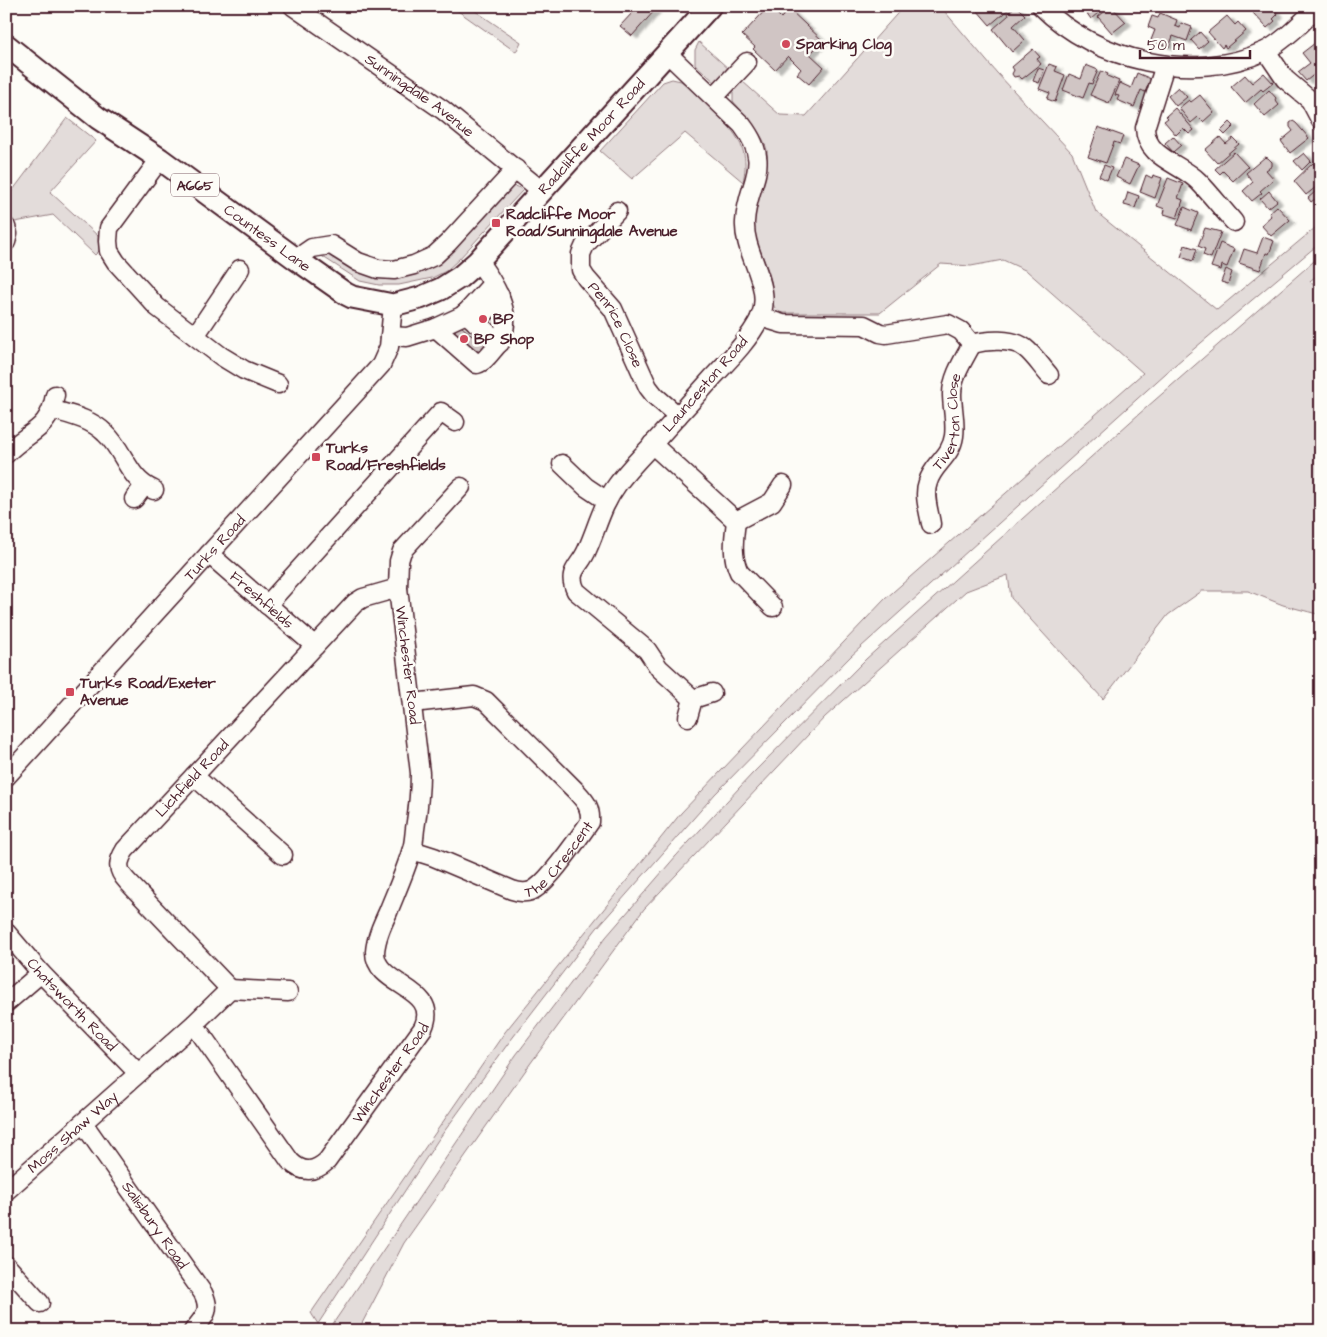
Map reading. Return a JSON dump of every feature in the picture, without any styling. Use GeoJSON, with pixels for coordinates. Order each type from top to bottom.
{"type":"FeatureCollection","features":[{"type":"Feature","properties":{"kind":"main road","name":"Radcliffe Moor Road"},"geometry":{"type":"LineString","coordinates":[[393,305],[420,298],[441,289],[460,277],[478,261],[710,6]]}},
{"type":"Feature","properties":{"kind":"main road","name":"Countess Lane"},"geometry":{"type":"LineString","coordinates":[[6,46],[98,118],[160,159],[296,260],[352,297],[393,305]]}},
{"type":"Feature","properties":{"kind":"street","name":"Sunningdale Avenue"},"geometry":{"type":"LineString","coordinates":[[293,6],[443,110],[542,191]]}},
{"type":"Feature","properties":{"kind":"street"},"geometry":{"type":"LineString","coordinates":[[1042,6],[1070,30],[1098,45],[1135,59],[1165,65],[1205,66],[1224,63],[1266,51],[1301,23],[1317,6]]}},
{"type":"Feature","properties":{"kind":"street"},"geometry":{"type":"LineString","coordinates":[[1266,51],[1285,79],[1310,100],[1321,121]]}},
{"type":"Feature","properties":{"kind":"street","name":"Launceston Road"},"geometry":{"type":"LineString","coordinates":[[667,53],[742,125],[756,148],[755,178],[745,223],[747,241],[763,290],[763,306],[760,317],[734,355],[625,474],[607,501],[597,521],[584,557],[572,574],[576,591],[647,650],[659,668],[693,699]]}},
{"type":"Feature","properties":{"kind":"street"},"geometry":{"type":"LineString","coordinates":[[714,97],[747,62]]}},
{"type":"Feature","properties":{"kind":"street"},"geometry":{"type":"LineString","coordinates":[[1165,65],[1145,128],[1146,138],[1162,158],[1190,173],[1224,199],[1234,222]]}},
{"type":"Feature","properties":{"kind":"street"},"geometry":{"type":"LineString","coordinates":[[160,159],[109,228],[109,250],[116,262],[157,307],[221,356],[244,370],[256,382],[278,384]]}},
{"type":"Feature","properties":{"kind":"street"},"geometry":{"type":"LineString","coordinates":[[296,260],[312,248],[331,245],[358,262],[378,269],[394,270],[414,266],[434,256],[448,243],[516,169]]}},
{"type":"Feature","properties":{"kind":"street","name":"Penrice Close"},"geometry":{"type":"LineString","coordinates":[[617,211],[606,234],[585,245],[581,254],[581,270],[613,309],[648,387],[655,396],[678,416]]}},
{"type":"Feature","properties":{"kind":"street"},"geometry":{"type":"LineString","coordinates":[[6,227],[8,229],[6,242]]}},
{"type":"Feature","properties":{"kind":"street"},"geometry":{"type":"LineString","coordinates":[[436,328],[477,364],[482,363],[500,343],[505,324],[499,296],[478,261]]}},
{"type":"Feature","properties":{"kind":"street"},"geometry":{"type":"LineString","coordinates":[[195,336],[233,290],[240,269]]}},
{"type":"Feature","properties":{"kind":"street"},"geometry":{"type":"LineString","coordinates":[[390,336],[407,336],[436,328],[476,322],[499,296]]}},
{"type":"Feature","properties":{"kind":"street"},"geometry":{"type":"LineString","coordinates":[[476,322],[499,296]]}},
{"type":"Feature","properties":{"kind":"street","name":"Turks Road"},"geometry":{"type":"LineString","coordinates":[[6,777],[381,365],[389,347],[393,305]]}},
{"type":"Feature","properties":{"kind":"street"},"geometry":{"type":"LineString","coordinates":[[760,317],[783,324],[864,325],[886,334],[948,324],[961,331],[972,344],[990,340],[1020,345],[1026,348],[1041,372]]}},
{"type":"Feature","properties":{"kind":"street"},"geometry":{"type":"LineString","coordinates":[[476,322],[500,343]]}},
{"type":"Feature","properties":{"kind":"street","name":"Tiverton Close"},"geometry":{"type":"LineString","coordinates":[[931,524],[921,501],[926,493],[928,482],[933,472],[951,448],[954,435],[952,392],[954,381],[972,344]]}},
{"type":"Feature","properties":{"kind":"street"},"geometry":{"type":"LineString","coordinates":[[6,454],[47,421],[54,403],[104,432],[113,442],[144,492]]}},
{"type":"Feature","properties":{"kind":"street"},"geometry":{"type":"LineString","coordinates":[[267,605],[441,412],[455,422]]}},
{"type":"Feature","properties":{"kind":"street"},"geometry":{"type":"LineString","coordinates":[[652,444],[736,521]]}},
{"type":"Feature","properties":{"kind":"street"},"geometry":{"type":"LineString","coordinates":[[561,462],[586,487],[607,501]]}},
{"type":"Feature","properties":{"kind":"street"},"geometry":{"type":"LineString","coordinates":[[736,521],[772,502],[784,481]]}},
{"type":"Feature","properties":{"kind":"street","name":"Winchester Road"},"geometry":{"type":"LineString","coordinates":[[194,1024],[290,1161],[295,1166],[314,1170],[320,1167],[333,1153],[427,1020],[423,1002],[385,973],[375,957],[380,932],[412,850],[420,794],[420,773],[413,703],[398,588],[399,561],[402,551],[461,487]]}},
{"type":"Feature","properties":{"kind":"street"},"geometry":{"type":"LineString","coordinates":[[736,521],[734,557],[739,572],[762,586],[773,607]]}},
{"type":"Feature","properties":{"kind":"street","name":"Freshfields"},"geometry":{"type":"LineString","coordinates":[[209,554],[315,646]]}},
{"type":"Feature","properties":{"kind":"street","name":"Lichfield Road"},"geometry":{"type":"LineString","coordinates":[[230,990],[121,874],[118,866],[119,859],[125,850],[355,603],[363,598],[398,588]]}},
{"type":"Feature","properties":{"kind":"street"},"geometry":{"type":"LineString","coordinates":[[688,717],[693,699],[712,693]]}},
{"type":"Feature","properties":{"kind":"street","name":"The Crescent"},"geometry":{"type":"LineString","coordinates":[[412,850],[434,857],[512,890],[525,892],[532,890],[545,881],[590,822],[591,812],[587,803],[575,790],[480,697],[474,696],[413,703]]}},
{"type":"Feature","properties":{"kind":"street"},"geometry":{"type":"LineString","coordinates":[[194,776],[284,854]]}},
{"type":"Feature","properties":{"kind":"street","name":"Chatsworth Road"},"geometry":{"type":"LineString","coordinates":[[6,932],[41,973],[138,1073]]}},
{"type":"Feature","properties":{"kind":"street"},"geometry":{"type":"LineString","coordinates":[[6,1003],[41,973]]}},
{"type":"Feature","properties":{"kind":"street"},"geometry":{"type":"LineString","coordinates":[[230,990],[288,992]]}},
{"type":"Feature","properties":{"kind":"street","name":"Moss Shaw Way"},"geometry":{"type":"LineString","coordinates":[[6,1191],[230,990]]}},
{"type":"Feature","properties":{"kind":"street","name":"Salisbury Road"},"geometry":{"type":"LineString","coordinates":[[83,1123],[203,1293],[207,1306],[206,1314],[193,1331]]}},
{"type":"Feature","properties":{"kind":"street"},"geometry":{"type":"LineString","coordinates":[[6,1265],[40,1303]]}},
{"type":"Feature","properties":{"kind":"shaded area"},"geometry":{"type":"Polygon","coordinates":[[[451,6],[468,6],[521,42],[516,52],[451,6]]]}},
{"type":"Feature","properties":{"kind":"shaded area"},"geometry":{"type":"Polygon","coordinates":[[[904,6],[940,6],[997,73],[1072,153],[1096,212],[1217,310],[1321,223],[1321,242],[1176,364],[851,656],[715,794],[597,928],[507,1045],[438,1140],[318,1324],[311,1313],[505,1032],[681,813],[885,599],[1143,373],[1027,271],[1003,260],[971,266],[941,264],[880,313],[783,313],[775,308],[772,300],[772,285],[757,240],[754,222],[756,204],[767,165],[767,151],[758,131],[733,101],[733,91],[742,81],[780,115],[806,116],[904,6]]]}},
{"type":"Feature","properties":{"kind":"shaded area"},"geometry":{"type":"Polygon","coordinates":[[[699,42],[730,70],[717,84],[695,64],[695,50],[699,42]]]}},
{"type":"Feature","properties":{"kind":"shaded area"},"geometry":{"type":"Polygon","coordinates":[[[672,79],[681,81],[689,87],[729,126],[741,144],[745,157],[743,182],[685,133],[632,179],[600,151],[663,82],[672,79]]]}},
{"type":"Feature","properties":{"kind":"shaded area"},"geometry":{"type":"Polygon","coordinates":[[[67,118],[96,141],[50,192],[98,236],[99,251],[95,255],[53,215],[15,222],[6,217],[10,194],[67,118]]]}},
{"type":"Feature","properties":{"kind":"shaded area"},"geometry":{"type":"Polygon","coordinates":[[[511,185],[520,188],[522,191],[459,259],[446,271],[432,278],[399,285],[379,285],[360,281],[320,255],[323,251],[396,275],[511,185]]]}},
{"type":"Feature","properties":{"kind":"shaded area"},"geometry":{"type":"Polygon","coordinates":[[[1321,255],[1321,272],[1310,281],[1321,294],[1321,615],[1283,605],[1248,591],[1202,591],[1168,615],[1103,699],[1011,598],[1008,575],[966,591],[825,717],[644,909],[530,1064],[404,1243],[358,1331],[328,1331],[516,1055],[606,937],[676,856],[752,774],[866,659],[1139,414],[1321,255]]]}},
{"type":"Feature","properties":{"kind":"building"},"geometry":{"type":"Polygon","coordinates":[[[627,6],[650,6],[655,10],[632,36],[620,26],[633,12],[627,6]]]}},
{"type":"Feature","properties":{"kind":"building","name":"Sparking Clog"},"geometry":{"type":"Polygon","coordinates":[[[769,6],[781,18],[789,9],[823,41],[810,54],[824,67],[809,84],[797,74],[801,69],[788,56],[775,70],[753,49],[755,47],[742,35],[769,6]]]}},
{"type":"Feature","properties":{"kind":"building"},"geometry":{"type":"Polygon","coordinates":[[[981,6],[1008,6],[1010,8],[990,25],[977,10],[981,6]]]}},
{"type":"Feature","properties":{"kind":"building"},"geometry":{"type":"Polygon","coordinates":[[[1016,6],[1025,15],[1013,26],[1025,40],[1012,52],[993,29],[1016,6]]]}},
{"type":"Feature","properties":{"kind":"building"},"geometry":{"type":"Polygon","coordinates":[[[1086,6],[1106,6],[1091,19],[1086,12],[1089,10],[1086,6]]]}},
{"type":"Feature","properties":{"kind":"building"},"geometry":{"type":"Polygon","coordinates":[[[1111,6],[1126,22],[1112,33],[1098,17],[1111,6]]]}},
{"type":"Feature","properties":{"kind":"building"},"geometry":{"type":"Polygon","coordinates":[[[1261,6],[1271,6],[1278,14],[1273,19],[1275,21],[1267,28],[1253,13],[1261,6]]]}},
{"type":"Feature","properties":{"kind":"building"},"geometry":{"type":"Polygon","coordinates":[[[1160,13],[1177,20],[1175,26],[1180,28],[1181,23],[1192,27],[1187,41],[1173,36],[1169,47],[1151,40],[1155,30],[1148,27],[1152,16],[1158,18],[1160,13]]]}},
{"type":"Feature","properties":{"kind":"building"},"geometry":{"type":"Polygon","coordinates":[[[1227,16],[1235,25],[1238,22],[1246,31],[1226,48],[1224,45],[1222,48],[1208,32],[1227,16]]]}},
{"type":"Feature","properties":{"kind":"building"},"geometry":{"type":"Polygon","coordinates":[[[1200,32],[1208,41],[1199,49],[1191,40],[1200,32]]]}},
{"type":"Feature","properties":{"kind":"building"},"geometry":{"type":"Polygon","coordinates":[[[1315,43],[1321,49],[1321,66],[1306,81],[1298,72],[1310,63],[1302,53],[1315,43]]]}},
{"type":"Feature","properties":{"kind":"building"},"geometry":{"type":"Polygon","coordinates":[[[1033,49],[1040,57],[1037,59],[1041,64],[1022,79],[1019,76],[1014,77],[1012,67],[1033,49]]]}},
{"type":"Feature","properties":{"kind":"building"},"geometry":{"type":"Polygon","coordinates":[[[1049,64],[1057,67],[1055,71],[1065,75],[1055,102],[1047,99],[1050,93],[1039,89],[1049,64]]]}},
{"type":"Feature","properties":{"kind":"building"},"geometry":{"type":"Polygon","coordinates":[[[1086,65],[1098,70],[1092,84],[1089,83],[1083,98],[1063,90],[1069,74],[1081,79],[1086,65]]]}},
{"type":"Feature","properties":{"kind":"building"},"geometry":{"type":"Polygon","coordinates":[[[1038,68],[1044,70],[1039,83],[1033,81],[1038,68]]]}},
{"type":"Feature","properties":{"kind":"building"},"geometry":{"type":"Polygon","coordinates":[[[1101,71],[1119,81],[1109,103],[1090,95],[1101,71]]]}},
{"type":"Feature","properties":{"kind":"building"},"geometry":{"type":"Polygon","coordinates":[[[1137,73],[1151,79],[1145,92],[1141,90],[1134,107],[1117,100],[1119,96],[1115,95],[1120,83],[1131,88],[1137,73]]]}},
{"type":"Feature","properties":{"kind":"building"},"geometry":{"type":"Polygon","coordinates":[[[1264,73],[1273,83],[1263,91],[1261,89],[1245,103],[1231,87],[1245,75],[1252,83],[1264,73]]]}},
{"type":"Feature","properties":{"kind":"building"},"geometry":{"type":"Polygon","coordinates":[[[1178,87],[1187,97],[1176,106],[1168,96],[1178,87]]]}},
{"type":"Feature","properties":{"kind":"building"},"geometry":{"type":"Polygon","coordinates":[[[1269,90],[1279,105],[1265,117],[1254,104],[1269,90]]]}},
{"type":"Feature","properties":{"kind":"building"},"geometry":{"type":"Polygon","coordinates":[[[1200,95],[1214,112],[1203,122],[1198,117],[1191,123],[1179,108],[1189,100],[1191,102],[1200,95]]]}},
{"type":"Feature","properties":{"kind":"building"},"geometry":{"type":"Polygon","coordinates":[[[1175,108],[1194,130],[1189,134],[1183,128],[1176,135],[1164,121],[1168,118],[1166,116],[1175,108]]]}},
{"type":"Feature","properties":{"kind":"building"},"geometry":{"type":"Polygon","coordinates":[[[1293,121],[1309,138],[1290,153],[1281,141],[1293,131],[1290,123],[1293,121]]]}},
{"type":"Feature","properties":{"kind":"building"},"geometry":{"type":"Polygon","coordinates":[[[1230,122],[1234,126],[1225,135],[1221,131],[1230,122]]]}},
{"type":"Feature","properties":{"kind":"building"},"geometry":{"type":"Polygon","coordinates":[[[1098,127],[1123,136],[1120,144],[1114,142],[1106,163],[1088,157],[1098,127]]]}},
{"type":"Feature","properties":{"kind":"building"},"geometry":{"type":"Polygon","coordinates":[[[1173,136],[1181,145],[1173,152],[1165,143],[1173,136]]]}},
{"type":"Feature","properties":{"kind":"building"},"geometry":{"type":"Polygon","coordinates":[[[1220,137],[1226,144],[1233,138],[1239,144],[1217,163],[1205,150],[1220,137]]]}},
{"type":"Feature","properties":{"kind":"building"},"geometry":{"type":"Polygon","coordinates":[[[1234,152],[1248,167],[1233,181],[1223,171],[1220,174],[1215,169],[1234,152]]]}},
{"type":"Feature","properties":{"kind":"building"},"geometry":{"type":"Polygon","coordinates":[[[1304,153],[1311,161],[1302,170],[1294,161],[1304,153]]]}},
{"type":"Feature","properties":{"kind":"building"},"geometry":{"type":"Polygon","coordinates":[[[1265,157],[1272,162],[1272,166],[1266,170],[1274,179],[1252,201],[1243,191],[1253,182],[1246,173],[1265,157]]]}},
{"type":"Feature","properties":{"kind":"building"},"geometry":{"type":"Polygon","coordinates":[[[1124,159],[1139,165],[1130,184],[1116,177],[1124,159]]]}},
{"type":"Feature","properties":{"kind":"building"},"geometry":{"type":"Polygon","coordinates":[[[1313,163],[1318,169],[1314,172],[1321,183],[1306,195],[1294,181],[1313,163]]]}},
{"type":"Feature","properties":{"kind":"building"},"geometry":{"type":"Polygon","coordinates":[[[1104,165],[1112,168],[1107,180],[1099,176],[1104,165]]]}},
{"type":"Feature","properties":{"kind":"building"},"geometry":{"type":"Polygon","coordinates":[[[1146,175],[1152,178],[1153,175],[1162,178],[1155,198],[1140,192],[1146,175]]]}},
{"type":"Feature","properties":{"kind":"building"},"geometry":{"type":"Polygon","coordinates":[[[1168,178],[1183,184],[1178,198],[1183,200],[1177,218],[1164,214],[1165,209],[1157,206],[1168,178]]]}},
{"type":"Feature","properties":{"kind":"building"},"geometry":{"type":"Polygon","coordinates":[[[1321,187],[1321,206],[1315,199],[1311,202],[1308,198],[1321,187]]]}},
{"type":"Feature","properties":{"kind":"building"},"geometry":{"type":"Polygon","coordinates":[[[1269,191],[1277,201],[1268,208],[1260,199],[1269,191]]]}},
{"type":"Feature","properties":{"kind":"building"},"geometry":{"type":"Polygon","coordinates":[[[1128,192],[1139,196],[1135,208],[1124,205],[1128,192]]]}},
{"type":"Feature","properties":{"kind":"building"},"geometry":{"type":"Polygon","coordinates":[[[1277,206],[1290,220],[1271,236],[1261,225],[1271,216],[1269,213],[1277,206]]]}},
{"type":"Feature","properties":{"kind":"building"},"geometry":{"type":"Polygon","coordinates":[[[1184,207],[1198,213],[1191,230],[1177,225],[1184,207]]]}},
{"type":"Feature","properties":{"kind":"building"},"geometry":{"type":"Polygon","coordinates":[[[1205,228],[1221,232],[1211,258],[1203,255],[1205,249],[1198,246],[1205,228]]]}},
{"type":"Feature","properties":{"kind":"building"},"geometry":{"type":"Polygon","coordinates":[[[1263,237],[1274,241],[1269,254],[1266,253],[1260,270],[1239,263],[1244,249],[1257,253],[1263,237]]]}},
{"type":"Feature","properties":{"kind":"building"},"geometry":{"type":"Polygon","coordinates":[[[1220,243],[1234,249],[1227,267],[1222,265],[1221,270],[1211,267],[1220,243]]]}},
{"type":"Feature","properties":{"kind":"building"},"geometry":{"type":"Polygon","coordinates":[[[1185,245],[1197,249],[1193,261],[1181,257],[1185,245]]]}},
{"type":"Feature","properties":{"kind":"building"},"geometry":{"type":"Polygon","coordinates":[[[1226,269],[1232,272],[1228,284],[1221,282],[1226,269]]]}},
{"type":"Feature","properties":{"kind":"building","name":"BP Shop"},"geometry":{"type":"Polygon","coordinates":[[[460,325],[480,343],[487,335],[494,341],[480,358],[449,337],[460,325]]]}},
{"type":"Feature","properties":{"kind":"place","name":"Sparking Clog"},"geometry":{"type":"Point","coordinates":[786,44]}},
{"type":"Feature","properties":{"kind":"place","name":"Radcliffe Moor Road/Sunningdale Avenue"},"geometry":{"type":"Point","coordinates":[496,223]}},
{"type":"Feature","properties":{"kind":"place","name":"BP"},"geometry":{"type":"Point","coordinates":[483,319]}},
{"type":"Feature","properties":{"kind":"place","name":"BP Shop"},"geometry":{"type":"Point","coordinates":[464,339]}},
{"type":"Feature","properties":{"kind":"place","name":"Turks Road/Freshfields"},"geometry":{"type":"Point","coordinates":[316,457]}},
{"type":"Feature","properties":{"kind":"place","name":"Turks Road/Exeter Avenue"},"geometry":{"type":"Point","coordinates":[70,692]}}]}
